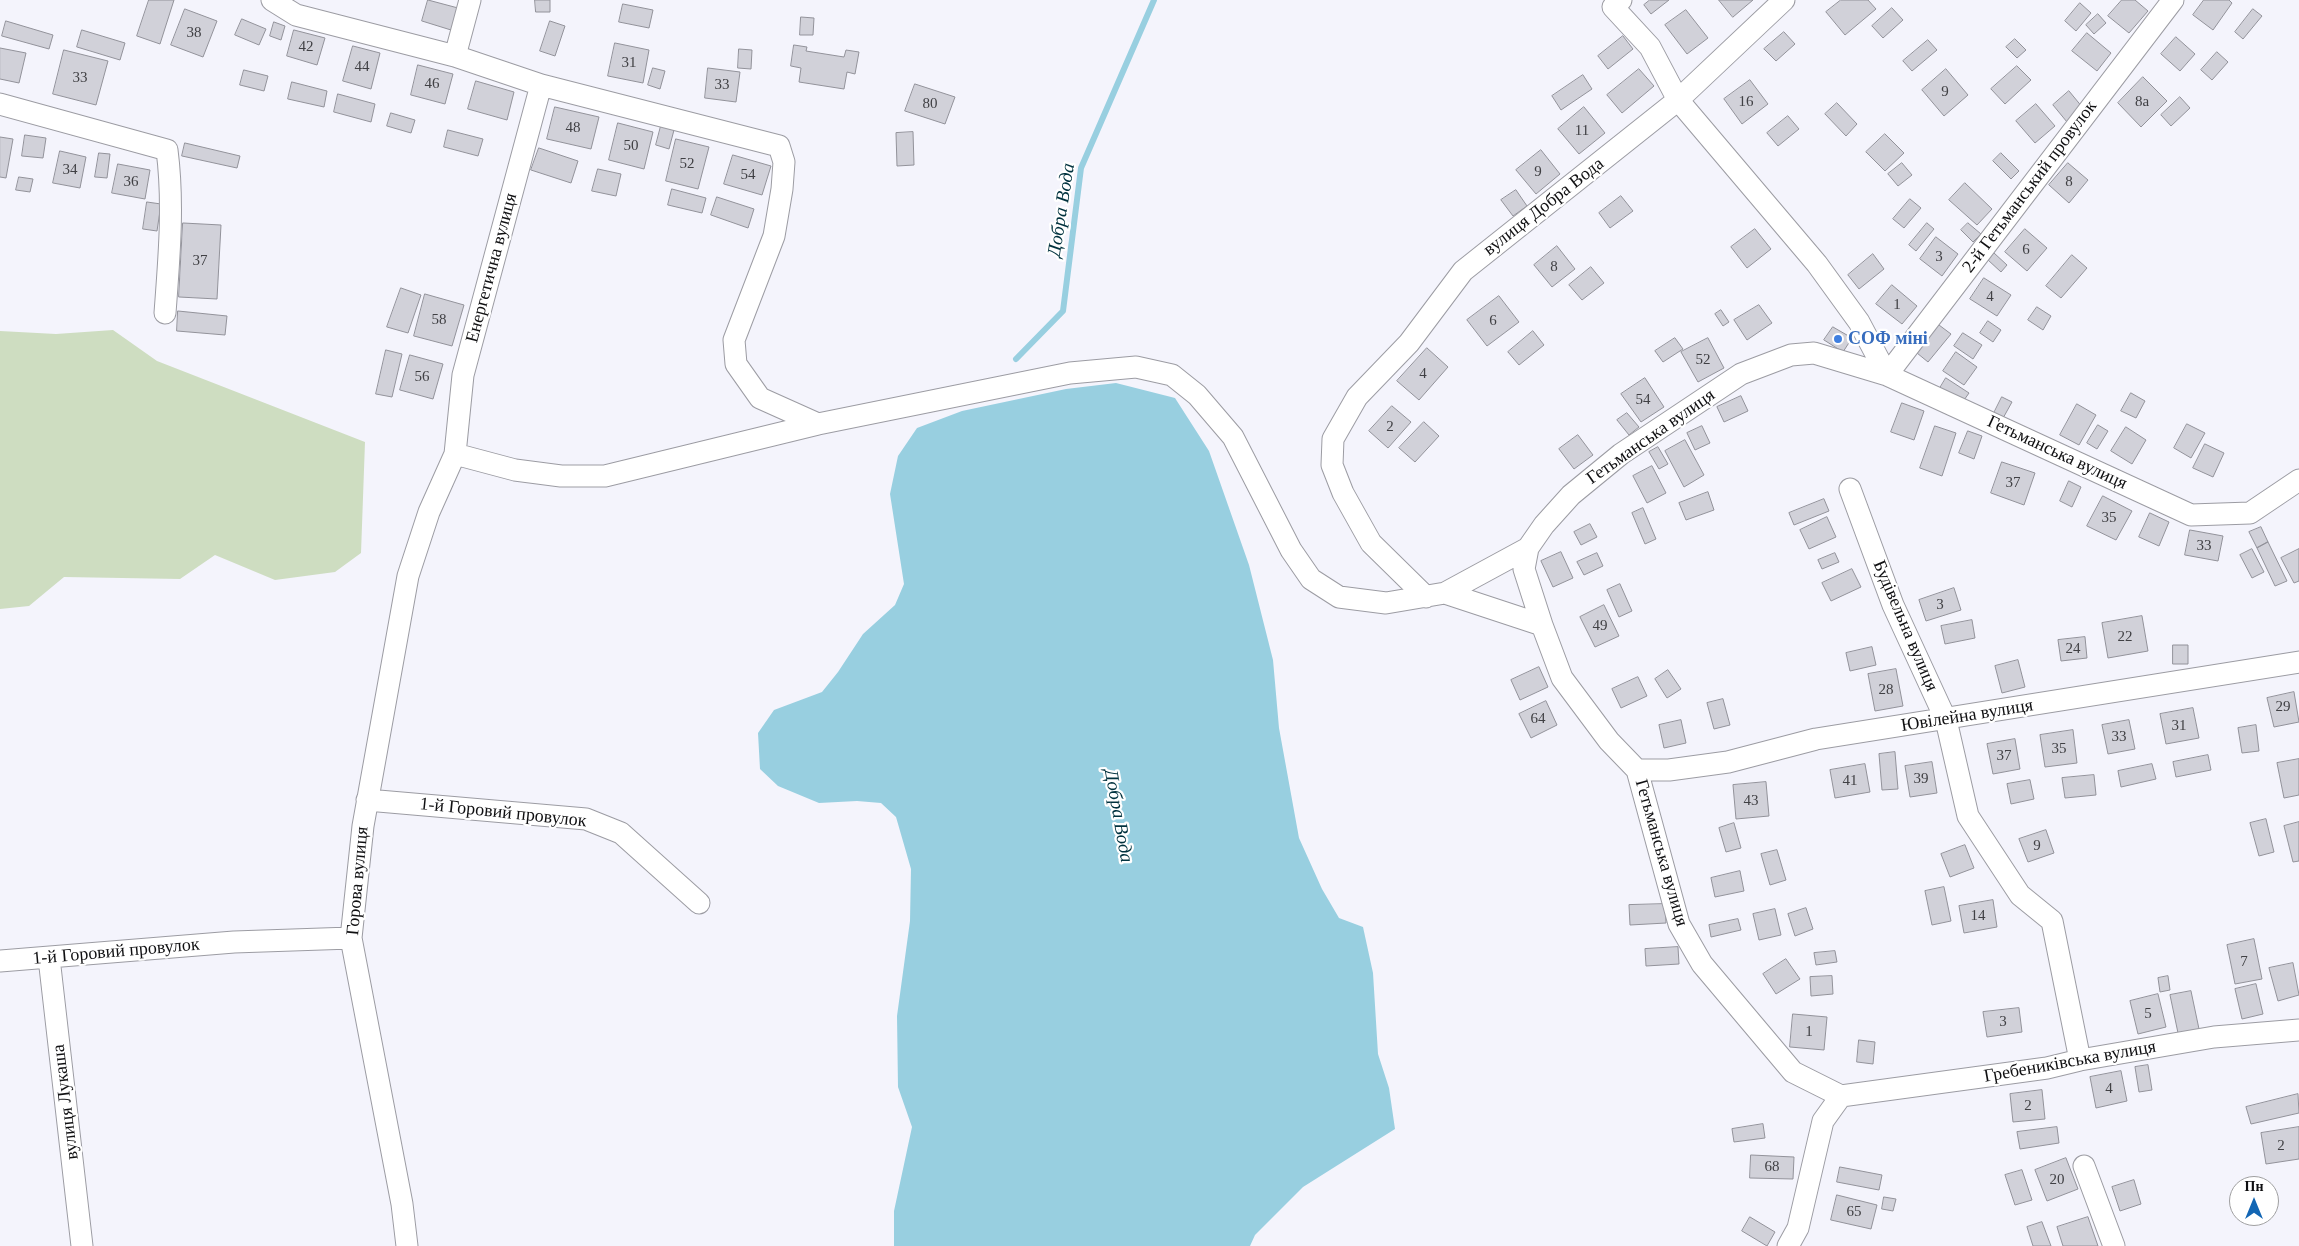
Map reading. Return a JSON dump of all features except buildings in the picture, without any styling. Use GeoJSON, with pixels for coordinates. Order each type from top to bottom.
{"type":"FeatureCollection","features":[{"type":"Feature","properties":{"kind":"street"},"geometry":{"type":"LineString","coordinates":[[272,0],[296,15],[455,56],[540,85],[779,146],[784,162],[774,236],[734,340],[736,364],[760,398],[818,424]]}},
{"type":"Feature","properties":{"kind":"street"},"geometry":{"type":"LineString","coordinates":[[455,56],[470,0]]}},
{"type":"Feature","properties":{"kind":"street"},"geometry":{"type":"LineString","coordinates":[[1621,0],[1613,7],[1650,47],[1678,100],[1817,264],[1859,322],[1887,375]]}},
{"type":"Feature","properties":{"kind":"street","name":"вулиця Добра Вода"},"geometry":{"type":"LineString","coordinates":[[1436,595],[1371,542],[1343,493],[1332,465],[1332,439],[1357,397],[1409,344],[1463,271],[1678,100],[1784,0]]}},
{"type":"Feature","properties":{"kind":"street","name":"2-й Гетьманський провулок"},"geometry":{"type":"LineString","coordinates":[[1887,375],[2173,0]]}},
{"type":"Feature","properties":{"kind":"street","name":"Енергетична вулиця"},"geometry":{"type":"LineString","coordinates":[[408,576],[429,512],[455,454],[463,375],[540,85]]}},
{"type":"Feature","properties":{"kind":"street"},"geometry":{"type":"LineString","coordinates":[[0,104],[167,150],[170,178],[170,233],[165,313]]}},
{"type":"Feature","properties":{"kind":"street","name":"Гетьманська вулиця"},"geometry":{"type":"LineString","coordinates":[[1841,1096],[1793,1072],[1702,964],[1679,924],[1637,770],[1609,740],[1562,678],[1542,625],[1524,569],[1528,548],[1544,525],[1571,496],[1614,460],[1741,374],[1791,355],[1814,353],[1887,375],[2192,515],[2250,513],[2299,480]]}},
{"type":"Feature","properties":{"kind":"street"},"geometry":{"type":"LineString","coordinates":[[455,454],[524,471],[561,476],[605,476],[818,424],[1070,373],[1136,367],[1172,375],[1196,395],[1234,437],[1291,550],[1311,579],[1339,597],[1386,603],[1436,595],[1528,548]]}},
{"type":"Feature","properties":{"kind":"street","name":"Будівельна вулиця"},"geometry":{"type":"LineString","coordinates":[[1850,489],[1893,605],[1946,720],[1968,816],[2020,895],[2052,921],[2080,1060]]}},
{"type":"Feature","properties":{"kind":"street","name":"Горова вулиця"},"geometry":{"type":"LineString","coordinates":[[407,1246],[402,1204],[351,938],[367,800],[408,576]]}},
{"type":"Feature","properties":{"kind":"street"},"geometry":{"type":"LineString","coordinates":[[1436,595],[1542,625]]}},
{"type":"Feature","properties":{"kind":"street","name":"Ювілейна вулиця"},"geometry":{"type":"LineString","coordinates":[[1637,770],[1669,770],[1728,762],[1816,739],[1946,720],[2299,662]]}},
{"type":"Feature","properties":{"kind":"street","name":"1-й Горовий провулок"},"geometry":{"type":"LineString","coordinates":[[367,800],[586,819],[620,833],[699,903]]}},
{"type":"Feature","properties":{"kind":"street","name":"1-й Горовий провулок"},"geometry":{"type":"LineString","coordinates":[[0,961],[234,942],[351,938]]}},
{"type":"Feature","properties":{"kind":"street","name":"вулиця Лукаша"},"geometry":{"type":"LineString","coordinates":[[49,958],[82,1246]]}},
{"type":"Feature","properties":{"kind":"street","name":"Гребениківська вулиця"},"geometry":{"type":"LineString","coordinates":[[1841,1096],[2047,1068],[2080,1060],[2214,1037],[2298,1034]]}},
{"type":"Feature","properties":{"kind":"street"},"geometry":{"type":"LineString","coordinates":[[1788,1246],[1798,1228],[1823,1121],[1841,1096]]}},
{"type":"Feature","properties":{"kind":"street"},"geometry":{"type":"LineString","coordinates":[[2084,1166],[2114,1246]]}},
{"type":"Feature","properties":{"kind":"green space"},"geometry":{"type":"Polygon","coordinates":[[[113,330],[157,361],[365,442],[361,553],[335,572],[275,580],[215,555],[180,579],[64,577],[29,606],[0,609],[0,331],[56,334],[113,330]]]}},
{"type":"Feature","properties":{"kind":"water"},"geometry":{"type":"Polygon","coordinates":[[[1116,383],[1175,398],[1209,451],[1249,565],[1273,660],[1279,728],[1299,838],[1322,889],[1339,918],[1363,927],[1373,973],[1378,1054],[1389,1088],[1395,1129],[1303,1187],[1255,1235],[1250,1246],[894,1246],[894,1211],[912,1127],[898,1087],[897,1016],[910,921],[911,869],[896,817],[881,803],[857,801],[819,803],[778,786],[760,769],[758,733],[774,710],[822,692],[838,672],[863,634],[895,605],[904,584],[890,494],[898,456],[917,428],[962,411],[1066,389],[1116,383]]]}},
{"type":"Feature","properties":{"kind":"waterway","name":"Добра Вода"},"geometry":{"type":"LineString","coordinates":[[1016,359],[1063,311],[1081,168],[1154,0]]}},
{"type":"Feature","properties":{"kind":"place","name":"СОФ міні"},"geometry":{"type":"Point","coordinates":[1838,339]}}]}
